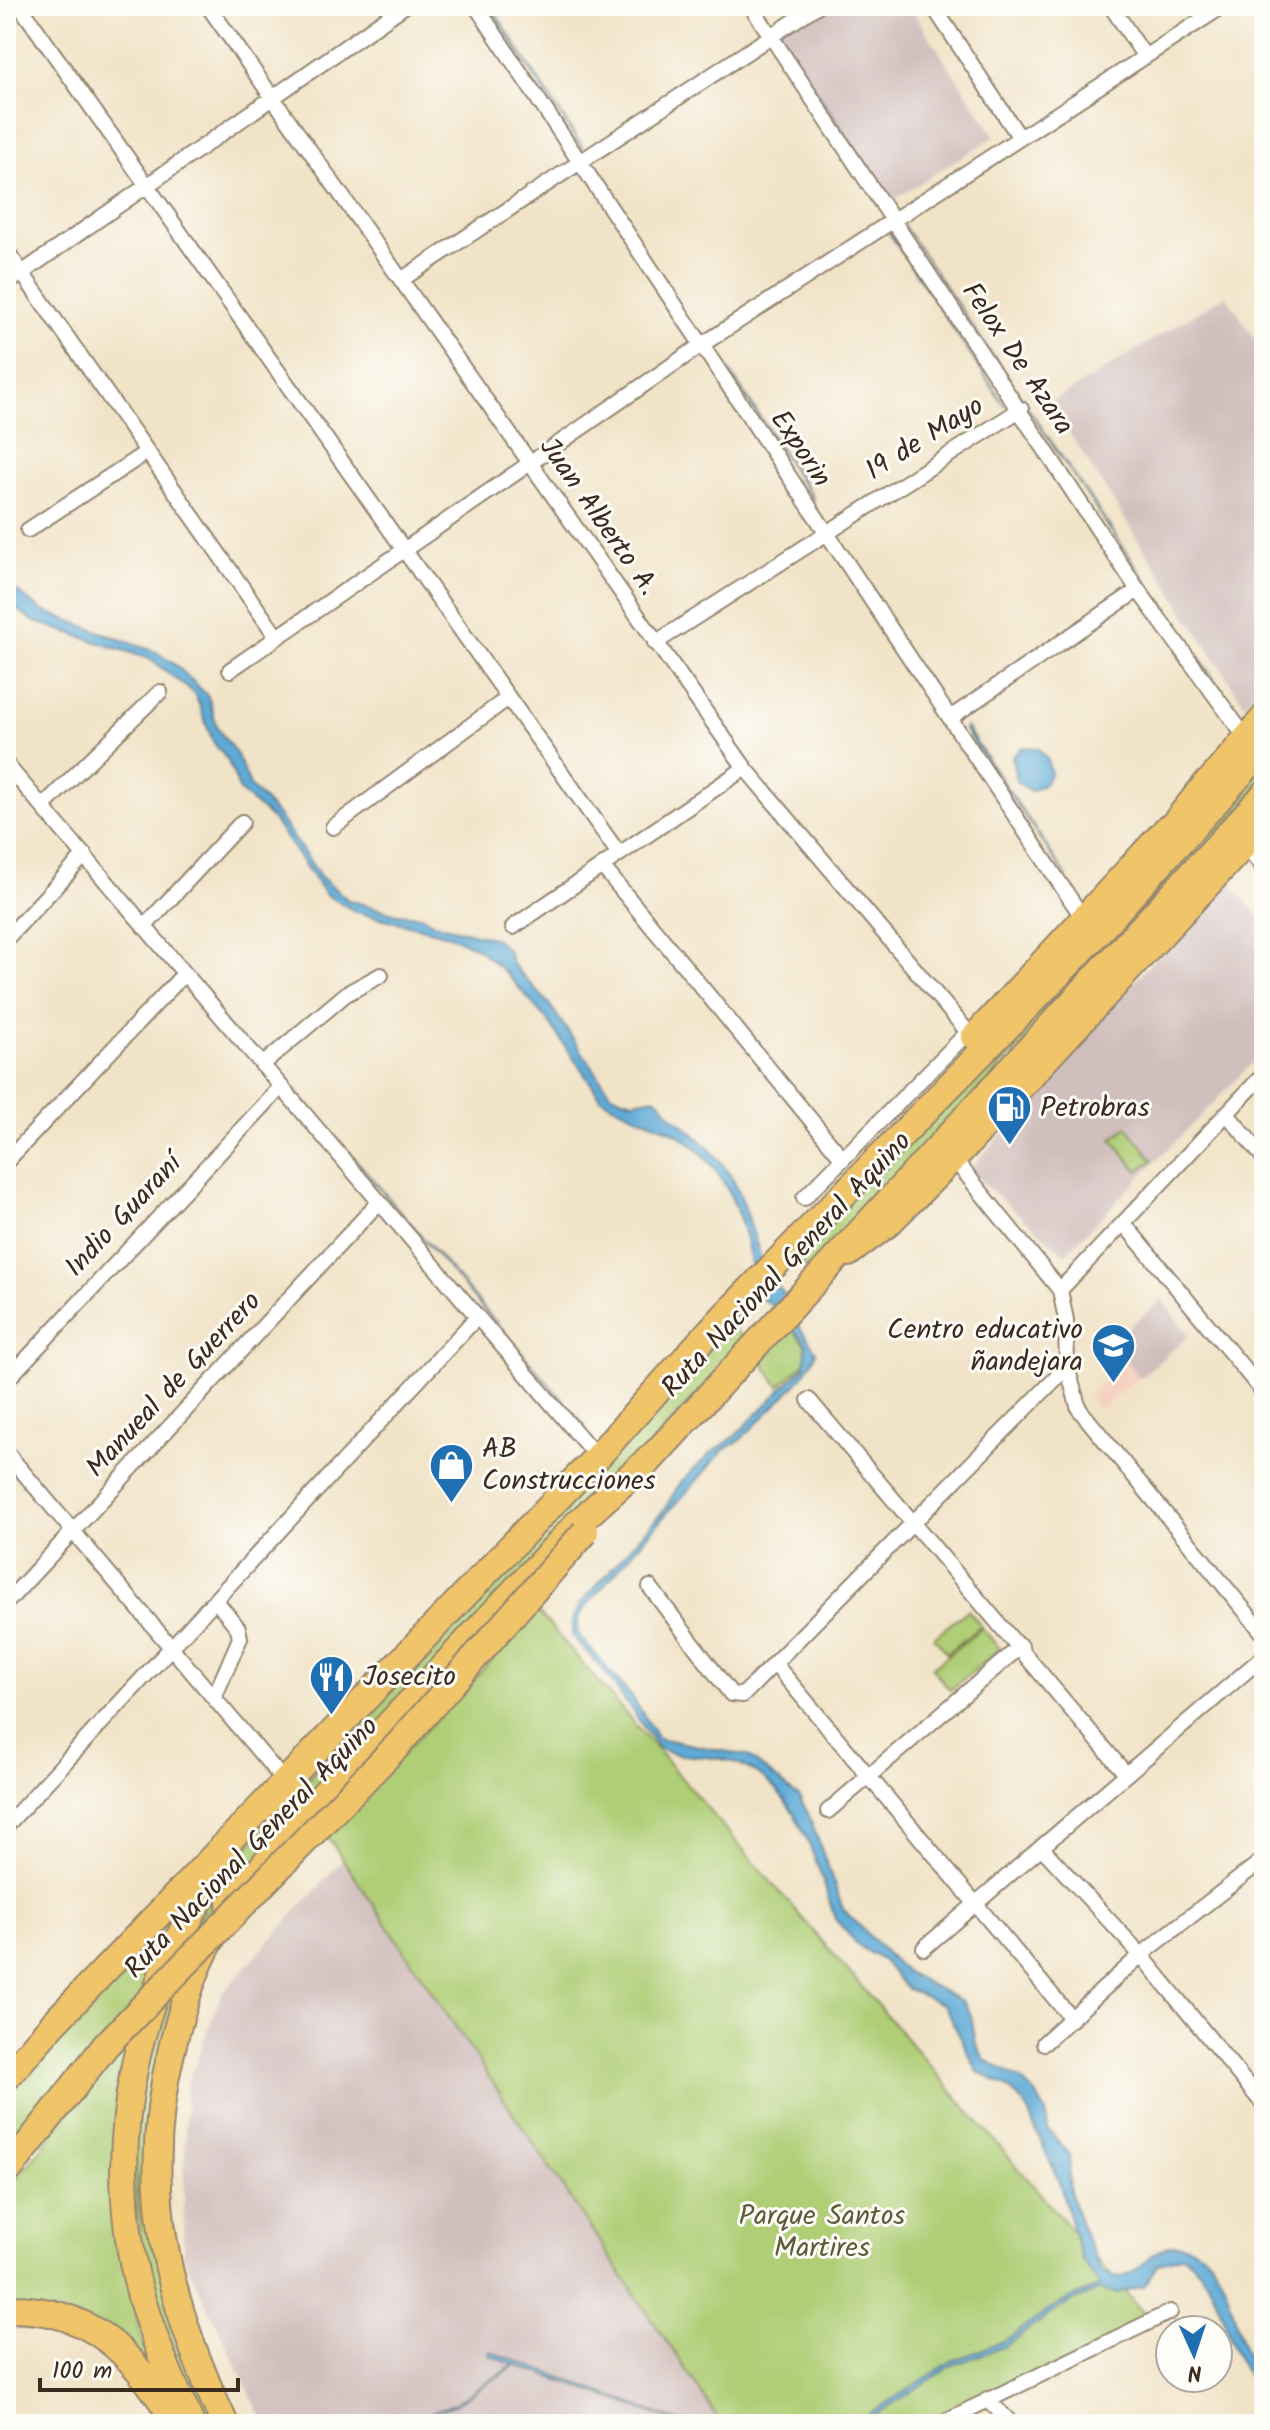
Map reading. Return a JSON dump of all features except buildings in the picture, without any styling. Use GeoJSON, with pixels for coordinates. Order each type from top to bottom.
{"type":"FeatureCollection","features":[{"type":"Feature","properties":{"kind":"highway","name":"Ruta Nacional General Aquino"},"geometry":{"type":"LineString","coordinates":[[6,2078],[54,2023],[597,1457],[710,1331],[1078,954],[1255,743]]}},
{"type":"Feature","properties":{"kind":"highway"},"geometry":{"type":"LineString","coordinates":[[1078,954],[1110,904],[1206,784]]}},
{"type":"Feature","properties":{"kind":"highway","name":"Ruta Nacional General Aquino"},"geometry":{"type":"LineString","coordinates":[[6,2173],[106,2045],[407,1735],[657,1452],[1264,795]]}},
{"type":"Feature","properties":{"kind":"highway"},"geometry":{"type":"LineString","coordinates":[[842,1195],[868,1147],[970,1035]]}},
{"type":"Feature","properties":{"kind":"highway"},"geometry":{"type":"LineString","coordinates":[[225,2424],[196,2360],[172,2289],[159,2220],[156,2179],[164,2080],[178,2023],[208,1946],[254,1872],[308,1811],[578,1523],[657,1452]]}},
{"type":"Feature","properties":{"kind":"highway"},"geometry":{"type":"LineString","coordinates":[[191,2424],[155,2340],[131,2249],[125,2184],[129,2104],[147,2013],[163,1966],[199,1899],[281,1786]]}},
{"type":"Feature","properties":{"kind":"highway"},"geometry":{"type":"LineString","coordinates":[[6,2309],[59,2315],[90,2327],[117,2344],[135,2361],[178,2424]]}},
{"type":"Feature","properties":{"kind":"main road"},"geometry":{"type":"LineString","coordinates":[[970,1035],[1206,784],[1255,743],[1264,715]]}},
{"type":"Feature","properties":{"kind":"main road"},"geometry":{"type":"LineString","coordinates":[[830,1265],[856,1251],[889,1225],[1098,1007],[1264,826]]}},
{"type":"Feature","properties":{"kind":"main road"},"geometry":{"type":"LineString","coordinates":[[923,1166],[1098,1007]]}},
{"type":"Feature","properties":{"kind":"street"},"geometry":{"type":"LineString","coordinates":[[20,6],[619,854]]}},
{"type":"Feature","properties":{"kind":"street","name":"Juan Alberto A."},"geometry":{"type":"LineString","coordinates":[[208,6],[745,768],[970,1035]]}},
{"type":"Feature","properties":{"kind":"street"},"geometry":{"type":"LineString","coordinates":[[6,284],[404,6]]}},
{"type":"Feature","properties":{"kind":"street","name":"Exporin"},"geometry":{"type":"LineString","coordinates":[[476,6],[1083,918]]}},
{"type":"Feature","properties":{"kind":"street","name":"Felox De Azara"},"geometry":{"type":"LineString","coordinates":[[751,6],[892,221],[1021,409],[1138,590],[1255,743]]}},
{"type":"Feature","properties":{"kind":"street"},"geometry":{"type":"LineString","coordinates":[[401,280],[817,6]]}},
{"type":"Feature","properties":{"kind":"street"},"geometry":{"type":"LineString","coordinates":[[933,6],[1020,138]]}},
{"type":"Feature","properties":{"kind":"street"},"geometry":{"type":"LineString","coordinates":[[1111,6],[1145,57]]}},
{"type":"Feature","properties":{"kind":"street"},"geometry":{"type":"LineString","coordinates":[[230,670],[700,346],[1223,6]]}},
{"type":"Feature","properties":{"kind":"street"},"geometry":{"type":"LineString","coordinates":[[6,250],[277,637]]}},
{"type":"Feature","properties":{"kind":"street","name":"19 de Mayo"},"geometry":{"type":"LineString","coordinates":[[655,643],[824,532],[1021,409]]}},
{"type":"Feature","properties":{"kind":"street"},"geometry":{"type":"LineString","coordinates":[[28,530],[147,452]]}},
{"type":"Feature","properties":{"kind":"street"},"geometry":{"type":"LineString","coordinates":[[950,718],[1138,590]]}},
{"type":"Feature","properties":{"kind":"street"},"geometry":{"type":"LineString","coordinates":[[43,806],[160,692]]}},
{"type":"Feature","properties":{"kind":"street"},"geometry":{"type":"LineString","coordinates":[[333,827],[508,698]]}},
{"type":"Feature","properties":{"kind":"street"},"geometry":{"type":"LineString","coordinates":[[6,764],[597,1457]]}},
{"type":"Feature","properties":{"kind":"street"},"geometry":{"type":"LineString","coordinates":[[513,927],[745,768]]}},
{"type":"Feature","properties":{"kind":"street"},"geometry":{"type":"LineString","coordinates":[[144,927],[242,822]]}},
{"type":"Feature","properties":{"kind":"street"},"geometry":{"type":"LineString","coordinates":[[1246,846],[1264,868]]}},
{"type":"Feature","properties":{"kind":"street"},"geometry":{"type":"LineString","coordinates":[[6,939],[85,855]]}},
{"type":"Feature","properties":{"kind":"street"},"geometry":{"type":"LineString","coordinates":[[602,866],[843,1159]]}},
{"type":"Feature","properties":{"kind":"street"},"geometry":{"type":"LineString","coordinates":[[6,1162],[184,974]]}},
{"type":"Feature","properties":{"kind":"street"},"geometry":{"type":"LineString","coordinates":[[262,1065],[346,994],[381,975]]}},
{"type":"Feature","properties":{"kind":"street"},"geometry":{"type":"LineString","coordinates":[[804,1198],[970,1035]]}},
{"type":"Feature","properties":{"kind":"street"},"geometry":{"type":"LineString","coordinates":[[1060,1290],[1125,1225],[1264,1074]]}},
{"type":"Feature","properties":{"kind":"street","name":"Indio Guaraní"},"geometry":{"type":"LineString","coordinates":[[6,1381],[281,1087]]}},
{"type":"Feature","properties":{"kind":"street"},"geometry":{"type":"LineString","coordinates":[[1227,1114],[1264,1158]]}},
{"type":"Feature","properties":{"kind":"street"},"geometry":{"type":"LineString","coordinates":[[954,1159],[1060,1290],[1066,1320],[1067,1367],[1079,1409],[1264,1634]]}},
{"type":"Feature","properties":{"kind":"street","name":"Manueal de Guerrero"},"geometry":{"type":"LineString","coordinates":[[6,1603],[379,1202]]}},
{"type":"Feature","properties":{"kind":"street"},"geometry":{"type":"LineString","coordinates":[[1125,1225],[1264,1393]]}},
{"type":"Feature","properties":{"kind":"street"},"geometry":{"type":"LineString","coordinates":[[6,1826],[173,1650],[477,1317]]}},
{"type":"Feature","properties":{"kind":"street"},"geometry":{"type":"LineString","coordinates":[[650,1587],[731,1694],[743,1695],[1067,1367]]}},
{"type":"Feature","properties":{"kind":"street"},"geometry":{"type":"LineString","coordinates":[[809,1400],[1021,1646],[1126,1774]]}},
{"type":"Feature","properties":{"kind":"street"},"geometry":{"type":"LineString","coordinates":[[6,1452],[214,1698],[281,1786]]}},
{"type":"Feature","properties":{"kind":"street"},"geometry":{"type":"LineString","coordinates":[[214,1698],[240,1638],[238,1628],[217,1602]]}},
{"type":"Feature","properties":{"kind":"street"},"geometry":{"type":"LineString","coordinates":[[828,1811],[1021,1646]]}},
{"type":"Feature","properties":{"kind":"street"},"geometry":{"type":"LineString","coordinates":[[924,1948],[1264,1656]]}},
{"type":"Feature","properties":{"kind":"street"},"geometry":{"type":"LineString","coordinates":[[774,1663],[1072,2019]]}},
{"type":"Feature","properties":{"kind":"street"},"geometry":{"type":"LineString","coordinates":[[1042,1848],[1141,1955],[1264,2105]]}},
{"type":"Feature","properties":{"kind":"street"},"geometry":{"type":"LineString","coordinates":[[1044,2043],[1141,1955],[1262,1864]]}},
{"type":"Feature","properties":{"kind":"street"},"geometry":{"type":"LineString","coordinates":[[939,2424],[1170,2312]]}},
{"type":"Feature","properties":{"kind":"street"},"geometry":{"type":"LineString","coordinates":[[987,2399],[1012,2424]]}},
{"type":"Feature","properties":{"kind":"shaded area"},"geometry":{"type":"Polygon","coordinates":[[[803,6],[909,6],[995,136],[888,203],[773,23],[803,6]]]}},
{"type":"Feature","properties":{"kind":"shaded area"},"geometry":{"type":"Polygon","coordinates":[[[1226,295],[1264,353],[1264,678],[1245,705],[1050,403],[1226,295]]]}},
{"type":"Feature","properties":{"kind":"shaded area"},"geometry":{"type":"Polygon","coordinates":[[[1226,878],[1264,922],[1264,1051],[1065,1254],[969,1171],[1226,878]]]}},
{"type":"Feature","properties":{"kind":"shaded area"},"geometry":{"type":"Polygon","coordinates":[[[1162,1300],[1189,1336],[1140,1378],[1112,1341],[1162,1300]]]}},
{"type":"Feature","properties":{"kind":"shaded area","name":"Centro educativo ñandejara"},"geometry":{"type":"Polygon","coordinates":[[[1130,1360],[1142,1374],[1099,1410],[1087,1397],[1130,1360]]]}},
{"type":"Feature","properties":{"kind":"shaded area"},"geometry":{"type":"Polygon","coordinates":[[[345,1857],[736,2424],[265,2424],[183,2256],[186,2087],[221,1995],[345,1857]]]}},
{"type":"Feature","properties":{"kind":"green space"},"geometry":{"type":"Polygon","coordinates":[[[1264,760],[1264,783],[812,1273],[795,1256],[1264,760]]]}},
{"type":"Feature","properties":{"kind":"green space"},"geometry":{"type":"Polygon","coordinates":[[[1127,1127],[1153,1160],[1138,1171],[1112,1139],[1127,1127]]]}},
{"type":"Feature","properties":{"kind":"green space"},"geometry":{"type":"Polygon","coordinates":[[[730,1324],[746,1341],[175,1957],[214,1891],[268,1822],[730,1324]]]}},
{"type":"Feature","properties":{"kind":"green space"},"geometry":{"type":"Polygon","coordinates":[[[791,1328],[805,1344],[807,1361],[779,1387],[761,1360],[791,1328]]]}},
{"type":"Feature","properties":{"kind":"green space"},"geometry":{"type":"Polygon","coordinates":[[[968,1610],[981,1626],[947,1653],[934,1637],[968,1610]]]}},
{"type":"Feature","properties":{"kind":"green space","name":"Parque Santos Martires"},"geometry":{"type":"Polygon","coordinates":[[[538,1612],[1152,2323],[945,2424],[722,2424],[326,1834],[538,1612]]]}},
{"type":"Feature","properties":{"kind":"green space"},"geometry":{"type":"Polygon","coordinates":[[[982,1628],[1000,1649],[950,1690],[932,1668],[982,1628]]]}},
{"type":"Feature","properties":{"kind":"green space"},"geometry":{"type":"Polygon","coordinates":[[[190,1891],[145,1991],[6,2158],[6,2086],[190,1891]]]}},
{"type":"Feature","properties":{"kind":"green space"},"geometry":{"type":"Polygon","coordinates":[[[187,1975],[150,2135],[218,2424],[200,2424],[143,2267],[133,2135],[159,2005],[187,1975]]]}},
{"type":"Feature","properties":{"kind":"green space"},"geometry":{"type":"Polygon","coordinates":[[[133,2032],[137,2318],[143,2346],[157,2377],[141,2359],[6,2302],[6,2193],[133,2032]]]}},
{"type":"Feature","properties":{"kind":"water"},"geometry":{"type":"Polygon","coordinates":[[[488,6],[491,6],[582,149],[488,6]]]}},
{"type":"Feature","properties":{"kind":"water"},"geometry":{"type":"Polygon","coordinates":[[[780,37],[892,203],[891,203],[780,37]]]}},
{"type":"Feature","properties":{"kind":"water"},"geometry":{"type":"Polygon","coordinates":[[[903,225],[1234,709],[1233,710],[903,225]]]}},
{"type":"Feature","properties":{"kind":"water"},"geometry":{"type":"Polygon","coordinates":[[[891,232],[1005,406],[889,233],[891,232]]]}},
{"type":"Feature","properties":{"kind":"water"},"geometry":{"type":"Polygon","coordinates":[[[714,350],[814,499],[813,500],[714,350]]]}},
{"type":"Feature","properties":{"kind":"water"},"geometry":{"type":"Polygon","coordinates":[[[6,583],[43,611],[156,652],[177,666],[208,696],[217,727],[237,755],[250,786],[279,817],[321,877],[348,900],[397,914],[422,916],[432,923],[496,939],[508,951],[512,964],[549,1004],[611,1094],[633,1101],[655,1097],[724,1166],[740,1196],[761,1258],[752,1270],[735,1206],[714,1168],[683,1138],[601,1098],[548,1021],[506,973],[478,949],[449,935],[356,912],[325,894],[273,820],[240,791],[228,761],[213,742],[195,694],[150,659],[33,621],[6,601],[6,583]]]}},
{"type":"Feature","properties":{"kind":"water"},"geometry":{"type":"Polygon","coordinates":[[[966,727],[1067,877],[964,729],[966,727]]]}},
{"type":"Feature","properties":{"kind":"water"},"geometry":{"type":"Polygon","coordinates":[[[1022,747],[1038,748],[1047,759],[1051,774],[1043,785],[1031,791],[1016,781],[1012,757],[1022,747]]]}},
{"type":"Feature","properties":{"kind":"water"},"geometry":{"type":"Polygon","coordinates":[[[279,1071],[586,1427],[585,1428],[279,1071]]]}},
{"type":"Feature","properties":{"kind":"water"},"geometry":{"type":"Polygon","coordinates":[[[772,1280],[785,1295],[774,1307],[758,1296],[772,1280]]]}},
{"type":"Feature","properties":{"kind":"water"},"geometry":{"type":"Polygon","coordinates":[[[796,1322],[816,1351],[805,1373],[741,1439],[723,1451],[676,1503],[587,1605],[579,1616],[577,1633],[633,1698],[658,1738],[748,1756],[799,1797],[809,1815],[843,1909],[904,1971],[962,2001],[971,2015],[976,2044],[984,2059],[1021,2080],[1036,2094],[1046,2113],[1048,2130],[1069,2154],[1069,2186],[1100,2268],[1115,2277],[1125,2276],[1171,2245],[1183,2245],[1199,2251],[1220,2274],[1227,2290],[1247,2355],[1261,2377],[1264,2392],[1250,2378],[1234,2348],[1234,2314],[1222,2314],[1211,2288],[1199,2270],[1183,2255],[1158,2264],[1144,2286],[1117,2293],[1098,2290],[1062,2306],[1005,2346],[953,2365],[863,2423],[854,2424],[952,2361],[1004,2341],[1060,2303],[1100,2286],[1082,2260],[1059,2182],[1024,2103],[1005,2085],[978,2072],[944,2005],[907,1989],[883,1961],[858,1945],[835,1919],[811,1849],[787,1804],[771,1785],[752,1771],[730,1761],[658,1748],[608,1676],[572,1636],[573,1617],[581,1603],[664,1510],[680,1483],[710,1454],[734,1437],[805,1366],[806,1344],[792,1328],[796,1322]]]}},
{"type":"Feature","properties":{"kind":"water"},"geometry":{"type":"Polygon","coordinates":[[[92,2347],[114,2363],[131,2383],[92,2347]]]}},
{"type":"Feature","properties":{"kind":"water"},"geometry":{"type":"Polygon","coordinates":[[[490,2351],[685,2424],[516,2365],[454,2405],[429,2413],[454,2404],[514,2365],[489,2355],[490,2351]]]}},
{"type":"Feature","properties":{"kind":"place","name":"Petrobras"},"geometry":{"type":"Point","coordinates":[1009,1147]}},
{"type":"Feature","properties":{"kind":"place","name":"Centro educativo ñandejara"},"geometry":{"type":"Point","coordinates":[1114,1385]}},
{"type":"Feature","properties":{"kind":"place","name":"AB Construcciones"},"geometry":{"type":"Point","coordinates":[451,1504]}},
{"type":"Feature","properties":{"kind":"place","name":"Josecito"},"geometry":{"type":"Point","coordinates":[332,1716]}}]}
